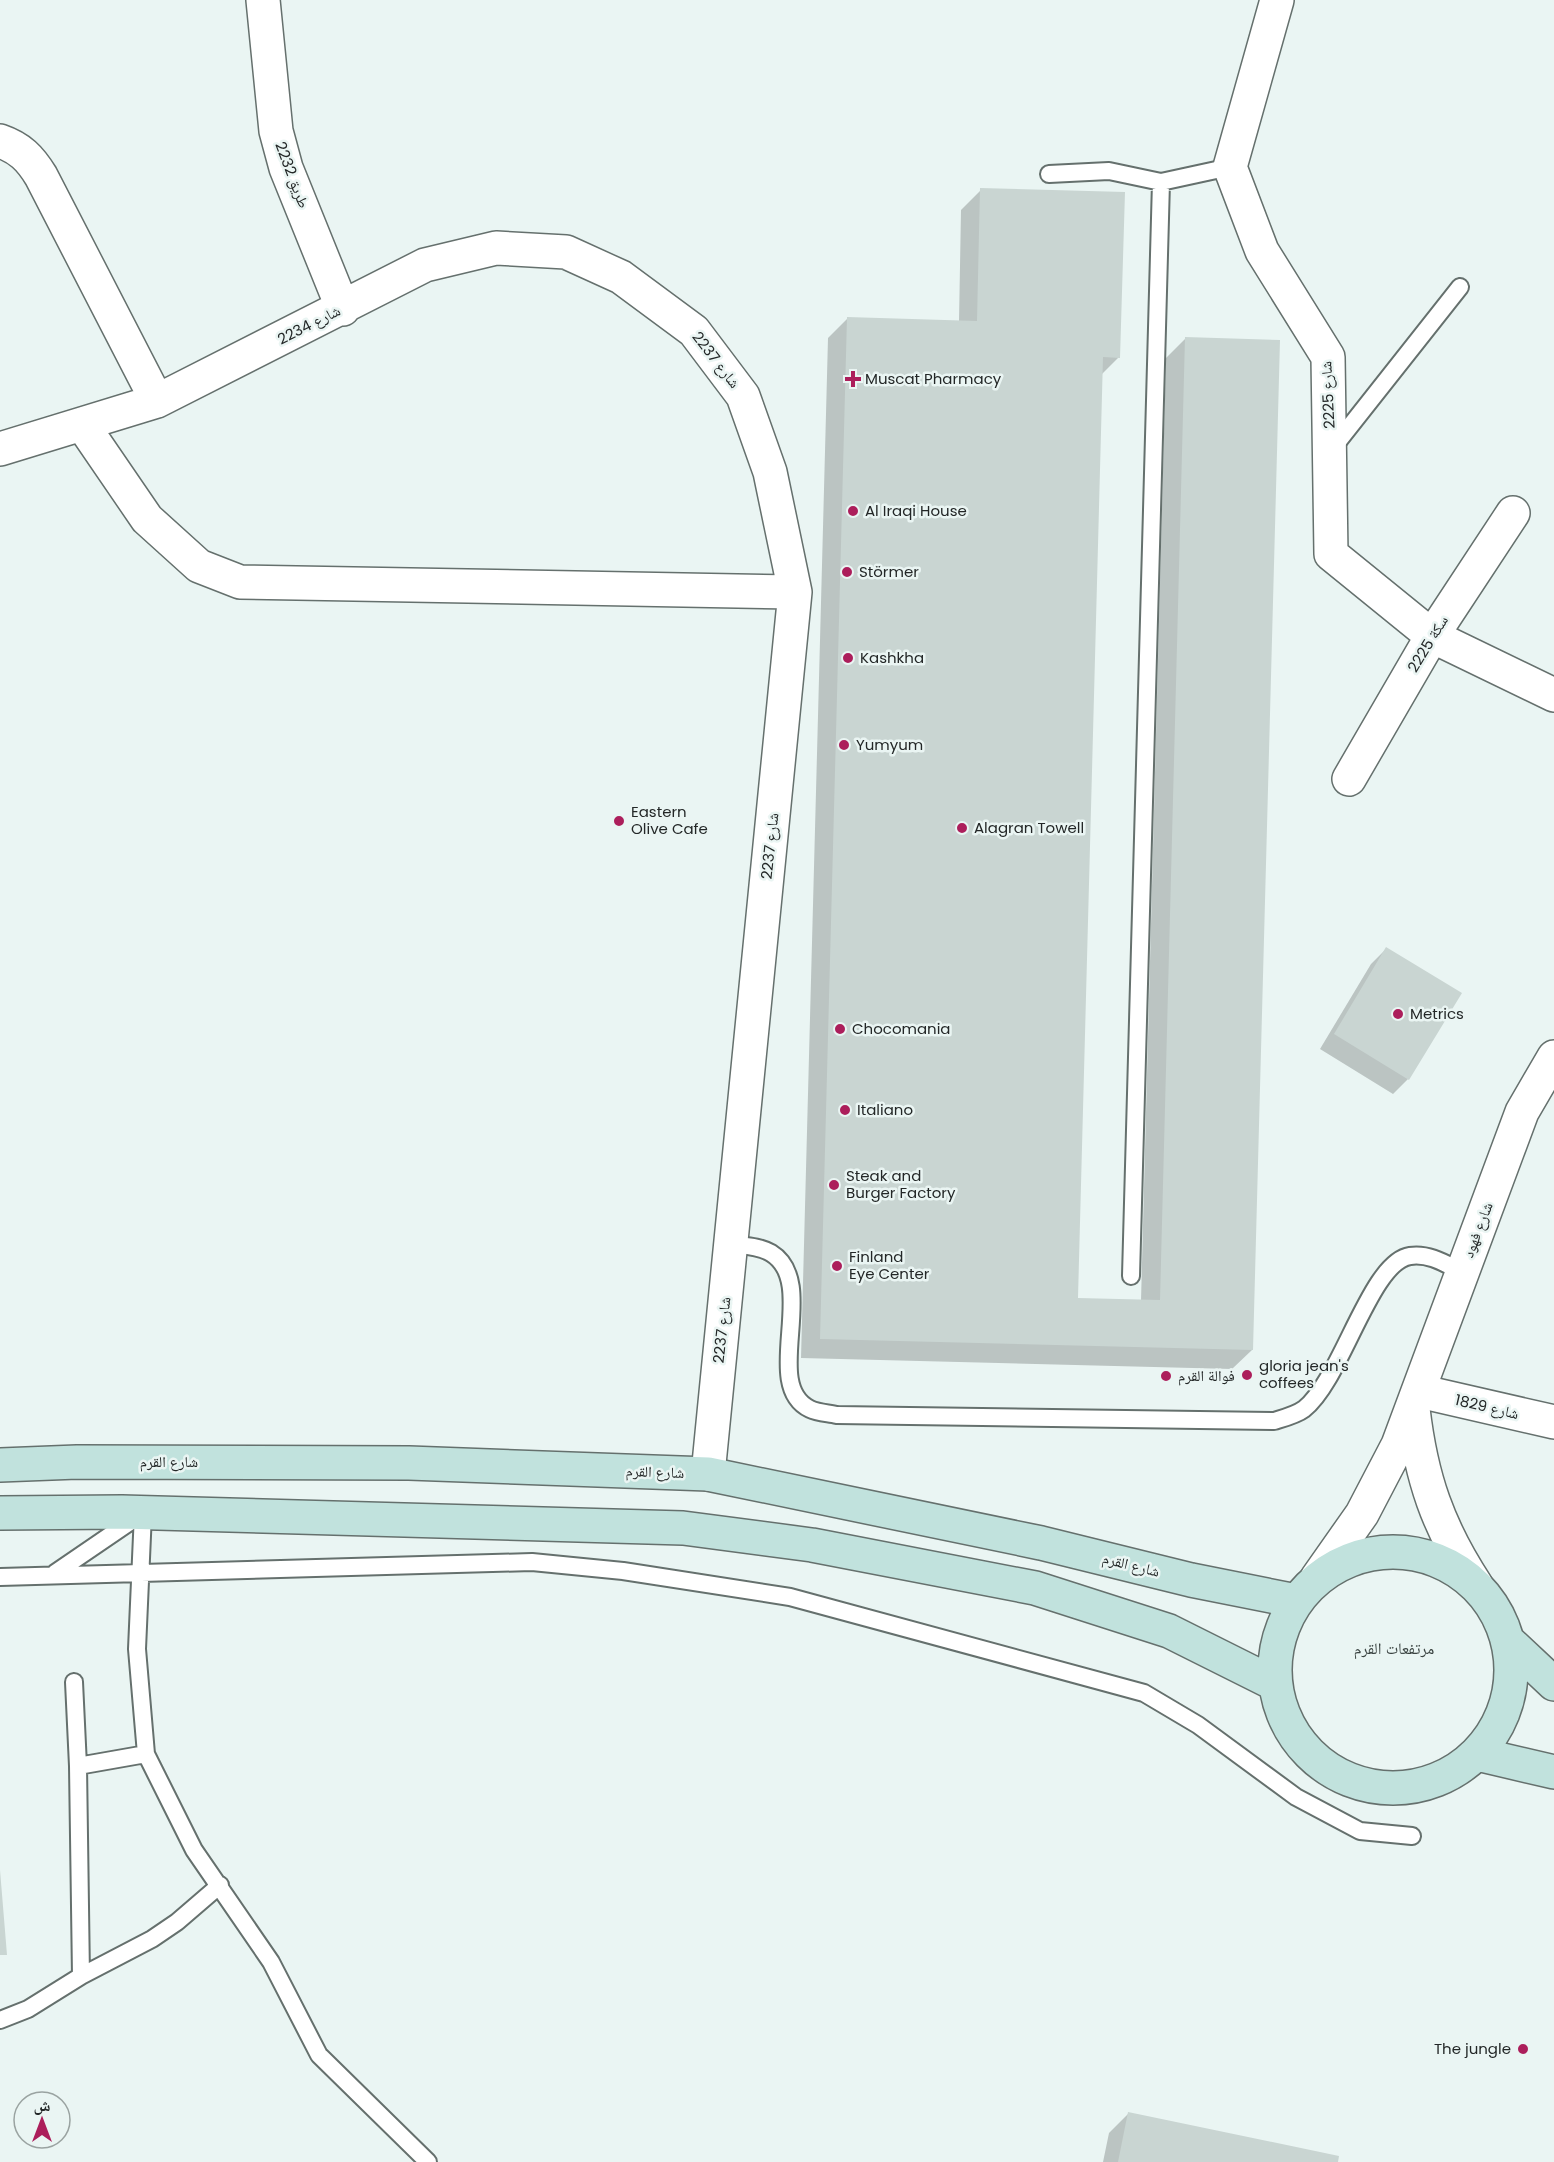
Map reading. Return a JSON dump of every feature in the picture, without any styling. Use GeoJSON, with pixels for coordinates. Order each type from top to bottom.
{"type":"FeatureCollection","features":[{"type":"Feature","properties":{"kind":"main road","name":"شارع القرم"},"geometry":{"type":"LineString","coordinates":[[0,1465],[77,1462],[409,1463],[708,1474],[1041,1543],[1191,1580],[1307,1589]]}},
{"type":"Feature","properties":{"kind":"main road"},"geometry":{"type":"LineString","coordinates":[[0,1513],[143,1513],[683,1528],[812,1545],[1035,1588],[1169,1631],[1275,1684]]}},
{"type":"Feature","properties":{"kind":"main road"},"geometry":{"type":"LineString","coordinates":[[1373,1554],[1413,1554],[1450,1566],[1476,1586],[1496,1611],[1508,1641],[1512,1672],[1508,1702],[1495,1730],[1477,1754],[1446,1776],[1409,1788],[1372,1787],[1336,1774],[1306,1752],[1285,1720],[1275,1684],[1275,1654],[1282,1627],[1307,1589],[1344,1562],[1373,1554]]}},
{"type":"Feature","properties":{"kind":"main road"},"geometry":{"type":"LineString","coordinates":[[1508,1641],[1554,1684]]}},
{"type":"Feature","properties":{"kind":"main road"},"geometry":{"type":"LineString","coordinates":[[1477,1754],[1554,1772]]}},
{"type":"Feature","properties":{"kind":"street","name":"طريق 2232"},"geometry":{"type":"LineString","coordinates":[[263,0],[276,131],[286,168],[343,309]]}},
{"type":"Feature","properties":{"kind":"street"},"geometry":{"type":"LineString","coordinates":[[1230,167],[1277,0]]}},
{"type":"Feature","properties":{"kind":"street"},"geometry":{"type":"LineString","coordinates":[[0,141],[16,147],[31,160],[41,176],[157,401]]}},
{"type":"Feature","properties":{"kind":"street","name":"شارع 2225"},"geometry":{"type":"LineString","coordinates":[[1230,167],[1263,251],[1328,357],[1331,554],[1432,636],[1554,695]]}},
{"type":"Feature","properties":{"kind":"street","name":"2234 شارع"},"geometry":{"type":"LineString","coordinates":[[0,449],[157,401],[425,266],[496,248],[566,252],[621,277]]}},
{"type":"Feature","properties":{"kind":"street","name":"2237 شارع"},"geometry":{"type":"LineString","coordinates":[[621,277],[694,331],[743,396],[770,472],[795,592],[708,1474]]}},
{"type":"Feature","properties":{"kind":"street"},"geometry":{"type":"LineString","coordinates":[[82,424],[147,519],[199,566],[240,582],[795,592]]}},
{"type":"Feature","properties":{"kind":"street","name":"سكة 2225"},"geometry":{"type":"LineString","coordinates":[[1349,778],[1432,636],[1513,513]]}},
{"type":"Feature","properties":{"kind":"street","name":"شارع فهود"},"geometry":{"type":"LineString","coordinates":[[1307,1589],[1341,1547],[1382,1480],[1416,1400],[1522,1112],[1554,1057]]}},
{"type":"Feature","properties":{"kind":"street","name":"شارع فهود"},"geometry":{"type":"LineString","coordinates":[[1416,1400],[1425,1483],[1447,1536],[1476,1586]]}},
{"type":"Feature","properties":{"kind":"street","name":"1829 شارع"},"geometry":{"type":"LineString","coordinates":[[1416,1400],[1554,1422]]}},
{"type":"Feature","properties":{"kind":"lane"},"geometry":{"type":"LineString","coordinates":[[1049,174],[1109,171],[1161,182],[1230,167]]}},
{"type":"Feature","properties":{"kind":"lane"},"geometry":{"type":"LineString","coordinates":[[1131,1276],[1161,182]]}},
{"type":"Feature","properties":{"kind":"lane"},"geometry":{"type":"LineString","coordinates":[[1331,450],[1460,287]]}},
{"type":"Feature","properties":{"kind":"lane"},"geometry":{"type":"LineString","coordinates":[[731,1244],[760,1248],[773,1254],[785,1268],[791,1284],[790,1379],[796,1397],[809,1409],[837,1415],[1274,1421],[1302,1411],[1323,1391],[1381,1278],[1397,1260],[1420,1255],[1462,1272]]}},
{"type":"Feature","properties":{"kind":"lane"},"geometry":{"type":"LineString","coordinates":[[143,1513],[137,1649],[146,1754],[195,1850],[271,1962],[319,2055],[428,2162]]}},
{"type":"Feature","properties":{"kind":"lane"},"geometry":{"type":"LineString","coordinates":[[54,1574],[143,1513]]}},
{"type":"Feature","properties":{"kind":"lane"},"geometry":{"type":"LineString","coordinates":[[0,1577],[532,1562],[622,1571],[790,1597],[1144,1693],[1198,1725],[1296,1797],[1360,1831],[1412,1836]]}},
{"type":"Feature","properties":{"kind":"lane"},"geometry":{"type":"LineString","coordinates":[[74,1682],[78,1766],[81,1976]]}},
{"type":"Feature","properties":{"kind":"lane"},"geometry":{"type":"LineString","coordinates":[[78,1766],[146,1754]]}},
{"type":"Feature","properties":{"kind":"lane"},"geometry":{"type":"LineString","coordinates":[[0,2020],[28,2009],[81,1976],[152,1939],[177,1922],[220,1885]]}},
{"type":"Feature","properties":{"kind":"building","name":"Alagran Towell"},"geometry":{"type":"Polygon","coordinates":[[[980,188],[1125,192],[1120,358],[1103,357],[1078,1298],[1160,1300],[1185,337],[1280,340],[1253,1350],[820,1339],[847,317],[977,321],[980,188]]]}},
{"type":"Feature","properties":{"kind":"building","name":"Metrics"},"geometry":{"type":"Polygon","coordinates":[[[1386,947],[1462,993],[1409,1080],[1334,1034],[1386,947]]]}},
{"type":"Feature","properties":{"kind":"building"},"geometry":{"type":"Polygon","coordinates":[[[0,1870],[7,1955],[0,1955],[0,1870]]]}},
{"type":"Feature","properties":{"kind":"building"},"geometry":{"type":"Polygon","coordinates":[[[1128,2112],[1339,2156],[1338,2162],[1118,2162],[1128,2112]]]}},
{"type":"Feature","properties":{"kind":"place","name":"Muscat Pharmacy"},"geometry":{"type":"Point","coordinates":[853,379]}},
{"type":"Feature","properties":{"kind":"place","name":"Al Iraqi House"},"geometry":{"type":"Point","coordinates":[853,511]}},
{"type":"Feature","properties":{"kind":"place","name":"Störmer"},"geometry":{"type":"Point","coordinates":[847,572]}},
{"type":"Feature","properties":{"kind":"place","name":"Kashkha"},"geometry":{"type":"Point","coordinates":[848,658]}},
{"type":"Feature","properties":{"kind":"place","name":"Yumyum"},"geometry":{"type":"Point","coordinates":[844,745]}},
{"type":"Feature","properties":{"kind":"place","name":"Eastern Olive Cafe"},"geometry":{"type":"Point","coordinates":[619,821]}},
{"type":"Feature","properties":{"kind":"place","name":"Alagran Towell"},"geometry":{"type":"Point","coordinates":[962,828]}},
{"type":"Feature","properties":{"kind":"place","name":"Metrics"},"geometry":{"type":"Point","coordinates":[1398,1014]}},
{"type":"Feature","properties":{"kind":"place","name":"Chocomania"},"geometry":{"type":"Point","coordinates":[840,1029]}},
{"type":"Feature","properties":{"kind":"place","name":"Italiano"},"geometry":{"type":"Point","coordinates":[845,1110]}},
{"type":"Feature","properties":{"kind":"place","name":"Steak and Burger Factory"},"geometry":{"type":"Point","coordinates":[834,1185]}},
{"type":"Feature","properties":{"kind":"place","name":"Finland Eye Center"},"geometry":{"type":"Point","coordinates":[837,1266]}},
{"type":"Feature","properties":{"kind":"place","name":"gloria jean's coffees"},"geometry":{"type":"Point","coordinates":[1247,1375]}},
{"type":"Feature","properties":{"kind":"place","name":"فوالة القرم"},"geometry":{"type":"Point","coordinates":[1166,1376]}},
{"type":"Feature","properties":{"kind":"place","name":"The jungle"},"geometry":{"type":"Point","coordinates":[1523,2049]}},
{"type":"Feature","properties":{"kind":"district","name":"مرتفعات القرم"},"geometry":{"type":"Point","coordinates":[1394,1648]}}]}
